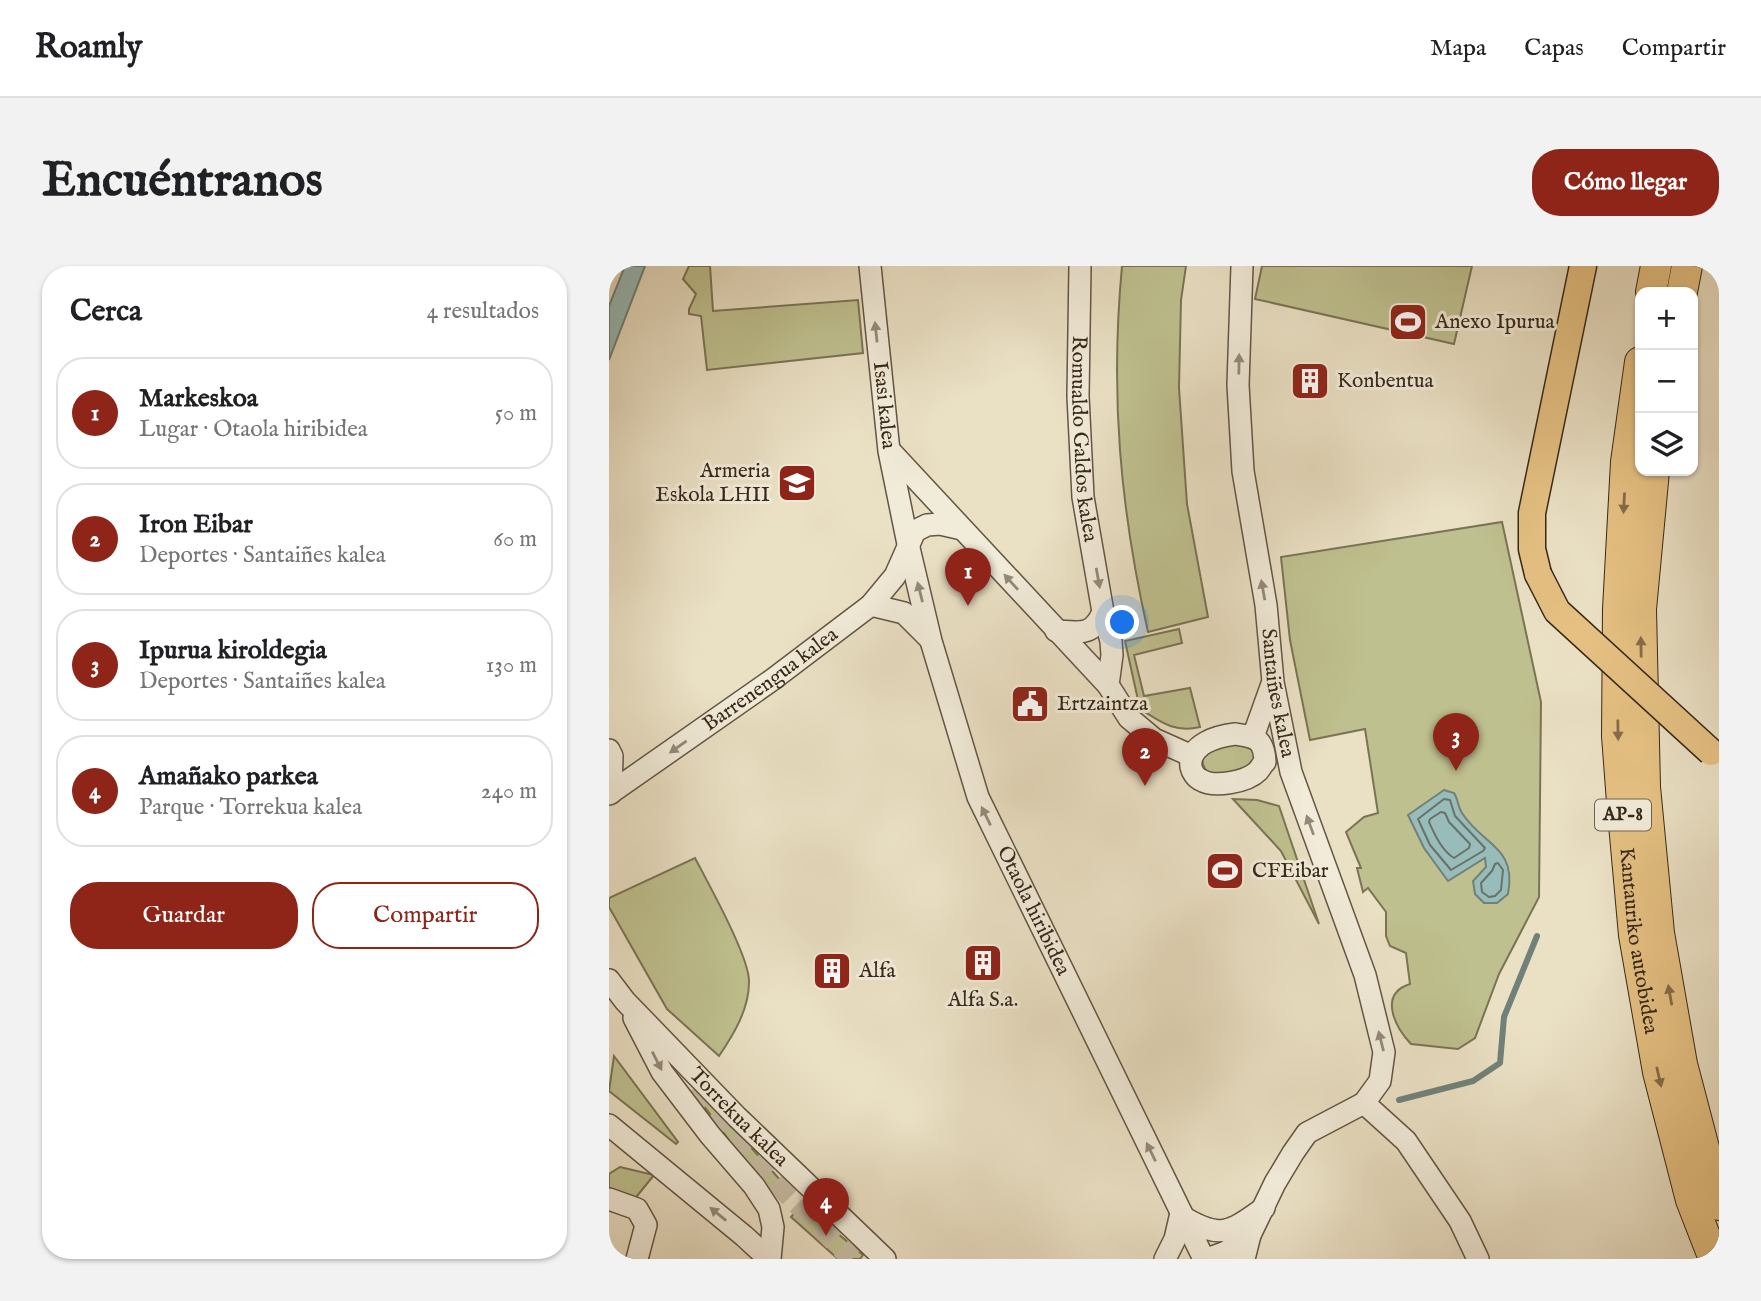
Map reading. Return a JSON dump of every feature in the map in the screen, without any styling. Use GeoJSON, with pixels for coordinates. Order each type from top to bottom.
{"type":"FeatureCollection","features":[{"type":"Feature","properties":{"kind":"highway"},"geometry":{"type":"LineString","coordinates":[[1652,287],[1656,266]]}},
{"type":"Feature","properties":{"kind":"highway"},"geometry":{"type":"LineString","coordinates":[[1683,287],[1687,266]]}},
{"type":"Feature","properties":{"kind":"highway","name":"Kantauriko autobidea"},"geometry":{"type":"LineString","coordinates":[[1635,398],[1626,462],[1618,609],[1617,736],[1634,935],[1658,1072],[1691,1200],[1714,1259]]}},
{"type":"Feature","properties":{"kind":"highway","name":"Kantauriko autobidea"},"geometry":{"type":"LineString","coordinates":[[1654,476],[1641,609],[1645,787],[1659,933],[1675,1025],[1685,1077],[1719,1205]]}},
{"type":"Feature","properties":{"kind":"main road"},"geometry":{"type":"LineString","coordinates":[[1583,266],[1532,513],[1532,549],[1538,574],[1557,611],[1715,755]]}},
{"type":"Feature","properties":{"kind":"street","name":"Isasi kalea"},"geometry":{"type":"LineString","coordinates":[[870,266],[889,450],[908,544]]}},
{"type":"Feature","properties":{"kind":"street","name":"Romualdo Galdos kalea"},"geometry":{"type":"LineString","coordinates":[[1080,266],[1078,396],[1083,497],[1112,655],[1108,685]]}},
{"type":"Feature","properties":{"kind":"street","name":"Santaiñes kalea"},"geometry":{"type":"LineString","coordinates":[[1242,266],[1238,385],[1243,471],[1266,605],[1273,682],[1291,772],[1365,975],[1384,1052],[1380,1081],[1364,1103]]}},
{"type":"Feature","properties":{"kind":"street"},"geometry":{"type":"LineString","coordinates":[[889,450],[1108,685],[1129,718],[1154,739],[1192,756]]}},
{"type":"Feature","properties":{"kind":"street"},"geometry":{"type":"LineString","coordinates":[[908,544],[915,531],[927,525],[940,524],[962,529]]}},
{"type":"Feature","properties":{"kind":"street","name":"Barrenengua kalea"},"geometry":{"type":"LineString","coordinates":[[610,793],[762,687],[871,604],[895,576],[908,544]]}},
{"type":"Feature","properties":{"kind":"street","name":"Otaola hiribidea"},"geometry":{"type":"LineString","coordinates":[[908,544],[932,641],[978,797],[1205,1259]]}},
{"type":"Feature","properties":{"kind":"street"},"geometry":{"type":"LineString","coordinates":[[871,604],[904,613],[932,641]]}},
{"type":"Feature","properties":{"kind":"street"},"geometry":{"type":"LineString","coordinates":[[1056,631],[1086,633],[1098,624],[1103,612]]}},
{"type":"Feature","properties":{"kind":"street"},"geometry":{"type":"LineString","coordinates":[[1253,737],[1273,682]]}},
{"type":"Feature","properties":{"kind":"street"},"geometry":{"type":"LineString","coordinates":[[1235,734],[1253,737],[1261,744],[1265,758],[1259,771],[1237,780],[1213,783],[1202,782],[1195,775],[1191,767],[1192,756],[1202,745],[1214,738],[1235,734]]}},
{"type":"Feature","properties":{"kind":"street"},"geometry":{"type":"LineString","coordinates":[[609,750],[612,756],[610,793]]}},
{"type":"Feature","properties":{"kind":"street"},"geometry":{"type":"LineString","coordinates":[[1265,758],[1277,761],[1291,772]]}},
{"type":"Feature","properties":{"kind":"street"},"geometry":{"type":"LineString","coordinates":[[609,980],[625,1001],[662,1072],[710,1135],[754,1186],[769,1209],[773,1227],[769,1259]]}},
{"type":"Feature","properties":{"kind":"street","name":"Torrekua kalea"},"geometry":{"type":"LineString","coordinates":[[625,1001],[737,1117],[885,1259]]}},
{"type":"Feature","properties":{"kind":"street"},"geometry":{"type":"LineString","coordinates":[[1244,1259],[1250,1235],[1266,1207],[1275,1183],[1307,1133],[1364,1103],[1406,1141],[1460,1221],[1478,1259]]}},
{"type":"Feature","properties":{"kind":"street"},"geometry":{"type":"LineString","coordinates":[[609,1125],[769,1259]]}},
{"type":"Feature","properties":{"kind":"street"},"geometry":{"type":"LineString","coordinates":[[609,1199],[637,1209],[646,1225],[637,1259]]}},
{"type":"Feature","properties":{"kind":"street"},"geometry":{"type":"LineString","coordinates":[[1165,1259],[1175,1239],[1182,1215],[1201,1228],[1223,1231],[1233,1228],[1266,1207]]}},
{"type":"Feature","properties":{"kind":"street"},"geometry":{"type":"LineString","coordinates":[[1205,1259],[1226,1252],[1250,1235]]}},
{"type":"Feature","properties":{"kind":"green space"},"geometry":{"type":"Polygon","coordinates":[[[689,266],[710,266],[713,311],[858,300],[863,353],[707,370],[701,316],[689,314],[696,294],[683,279],[689,266]]]}},
{"type":"Feature","properties":{"kind":"green space"},"geometry":{"type":"Polygon","coordinates":[[[1122,266],[1186,266],[1181,300],[1179,388],[1187,504],[1208,617],[1148,632],[1130,540],[1120,450],[1117,360],[1122,266]]]}},
{"type":"Feature","properties":{"kind":"green space","name":"Anexo Ipurua"},"geometry":{"type":"Polygon","coordinates":[[[1262,266],[1472,266],[1454,344],[1255,299],[1262,266]]]}},
{"type":"Feature","properties":{"kind":"green space"},"geometry":{"type":"Polygon","coordinates":[[[1502,522],[1541,702],[1539,897],[1499,974],[1475,1038],[1458,1049],[1411,1044],[1395,1020],[1392,1003],[1394,995],[1410,984],[1406,953],[1390,946],[1386,936],[1386,912],[1368,888],[1363,892],[1357,868],[1361,868],[1346,832],[1364,817],[1378,813],[1365,729],[1310,740],[1290,640],[1281,557],[1502,522]]]}},
{"type":"Feature","properties":{"kind":"green space"},"geometry":{"type":"Polygon","coordinates":[[[1179,629],[1182,643],[1134,655],[1144,696],[1190,688],[1200,727],[1175,727],[1140,709],[1125,641],[1179,629]]]}},
{"type":"Feature","properties":{"kind":"green space"},"geometry":{"type":"Polygon","coordinates":[[[1243,743],[1255,751],[1254,764],[1231,774],[1208,773],[1203,765],[1206,753],[1212,749],[1243,743]]]}},
{"type":"Feature","properties":{"kind":"green space"},"geometry":{"type":"Polygon","coordinates":[[[1233,799],[1257,800],[1279,806],[1319,924],[1281,851],[1233,799]]]}},
{"type":"Feature","properties":{"kind":"green space"},"geometry":{"type":"Polygon","coordinates":[[[695,858],[736,939],[749,982],[743,1011],[719,1056],[667,1009],[609,907],[609,898],[695,858]]]}},
{"type":"Feature","properties":{"kind":"green space"},"geometry":{"type":"Polygon","coordinates":[[[614,1056],[678,1142],[676,1144],[609,1091],[614,1056]]]}},
{"type":"Feature","properties":{"kind":"green space"},"geometry":{"type":"Polygon","coordinates":[[[695,1085],[782,1182],[769,1195],[696,1095],[695,1085]]]}},
{"type":"Feature","properties":{"kind":"green space"},"geometry":{"type":"Polygon","coordinates":[[[620,1167],[654,1175],[633,1201],[609,1191],[609,1174],[620,1167]]]}},
{"type":"Feature","properties":{"kind":"green space"},"geometry":{"type":"Polygon","coordinates":[[[803,1204],[863,1255],[860,1259],[838,1259],[791,1217],[803,1204]]]}},
{"type":"Feature","properties":{"kind":"water"},"geometry":{"type":"Polygon","coordinates":[[[625,266],[645,266],[609,360],[609,306],[625,266]]]}},
{"type":"Feature","properties":{"kind":"water"},"geometry":{"type":"Polygon","coordinates":[[[1444,790],[1454,793],[1470,824],[1496,848],[1508,866],[1508,894],[1497,903],[1484,903],[1475,894],[1473,881],[1486,867],[1485,858],[1448,881],[1424,848],[1408,815],[1444,790]]]}},
{"type":"Feature","properties":{"kind":"waterway"},"geometry":{"type":"LineString","coordinates":[[1399,1100],[1473,1081],[1500,1063],[1504,1017],[1537,936]]}},
{"type":"Feature","properties":{"kind":"tunnel"},"geometry":{"type":"LineString","coordinates":[[688,1094],[852,1259]]}},
{"type":"Feature","properties":{"kind":"place","name":"Anexo Ipurua"},"geometry":{"type":"Point","coordinates":[1408,322]}},
{"type":"Feature","properties":{"kind":"place","name":"Konbentua"},"geometry":{"type":"Point","coordinates":[1310,381]}},
{"type":"Feature","properties":{"kind":"place","name":"Armeria Eskola LHII"},"geometry":{"type":"Point","coordinates":[797,483]}},
{"type":"Feature","properties":{"kind":"place","name":"Markeskoa"},"geometry":{"type":"Point","coordinates":[968,606]}},
{"type":"Feature","properties":{"kind":"place","name":"Ertzaintza"},"geometry":{"type":"Point","coordinates":[1030,704]}},
{"type":"Feature","properties":{"kind":"place","name":"Ipurua kiroldegia"},"geometry":{"type":"Point","coordinates":[1456,771]}},
{"type":"Feature","properties":{"kind":"place","name":"Iron Eibar"},"geometry":{"type":"Point","coordinates":[1145,786]}},
{"type":"Feature","properties":{"kind":"place","name":"CFEibar"},"geometry":{"type":"Point","coordinates":[1225,871]}},
{"type":"Feature","properties":{"kind":"place","name":"Alfa S.a."},"geometry":{"type":"Point","coordinates":[983,963]}},
{"type":"Feature","properties":{"kind":"place","name":"Alfa"},"geometry":{"type":"Point","coordinates":[832,971]}},
{"type":"Feature","properties":{"kind":"place","name":"Amañako parkea"},"geometry":{"type":"Point","coordinates":[826,1236]}}]}
